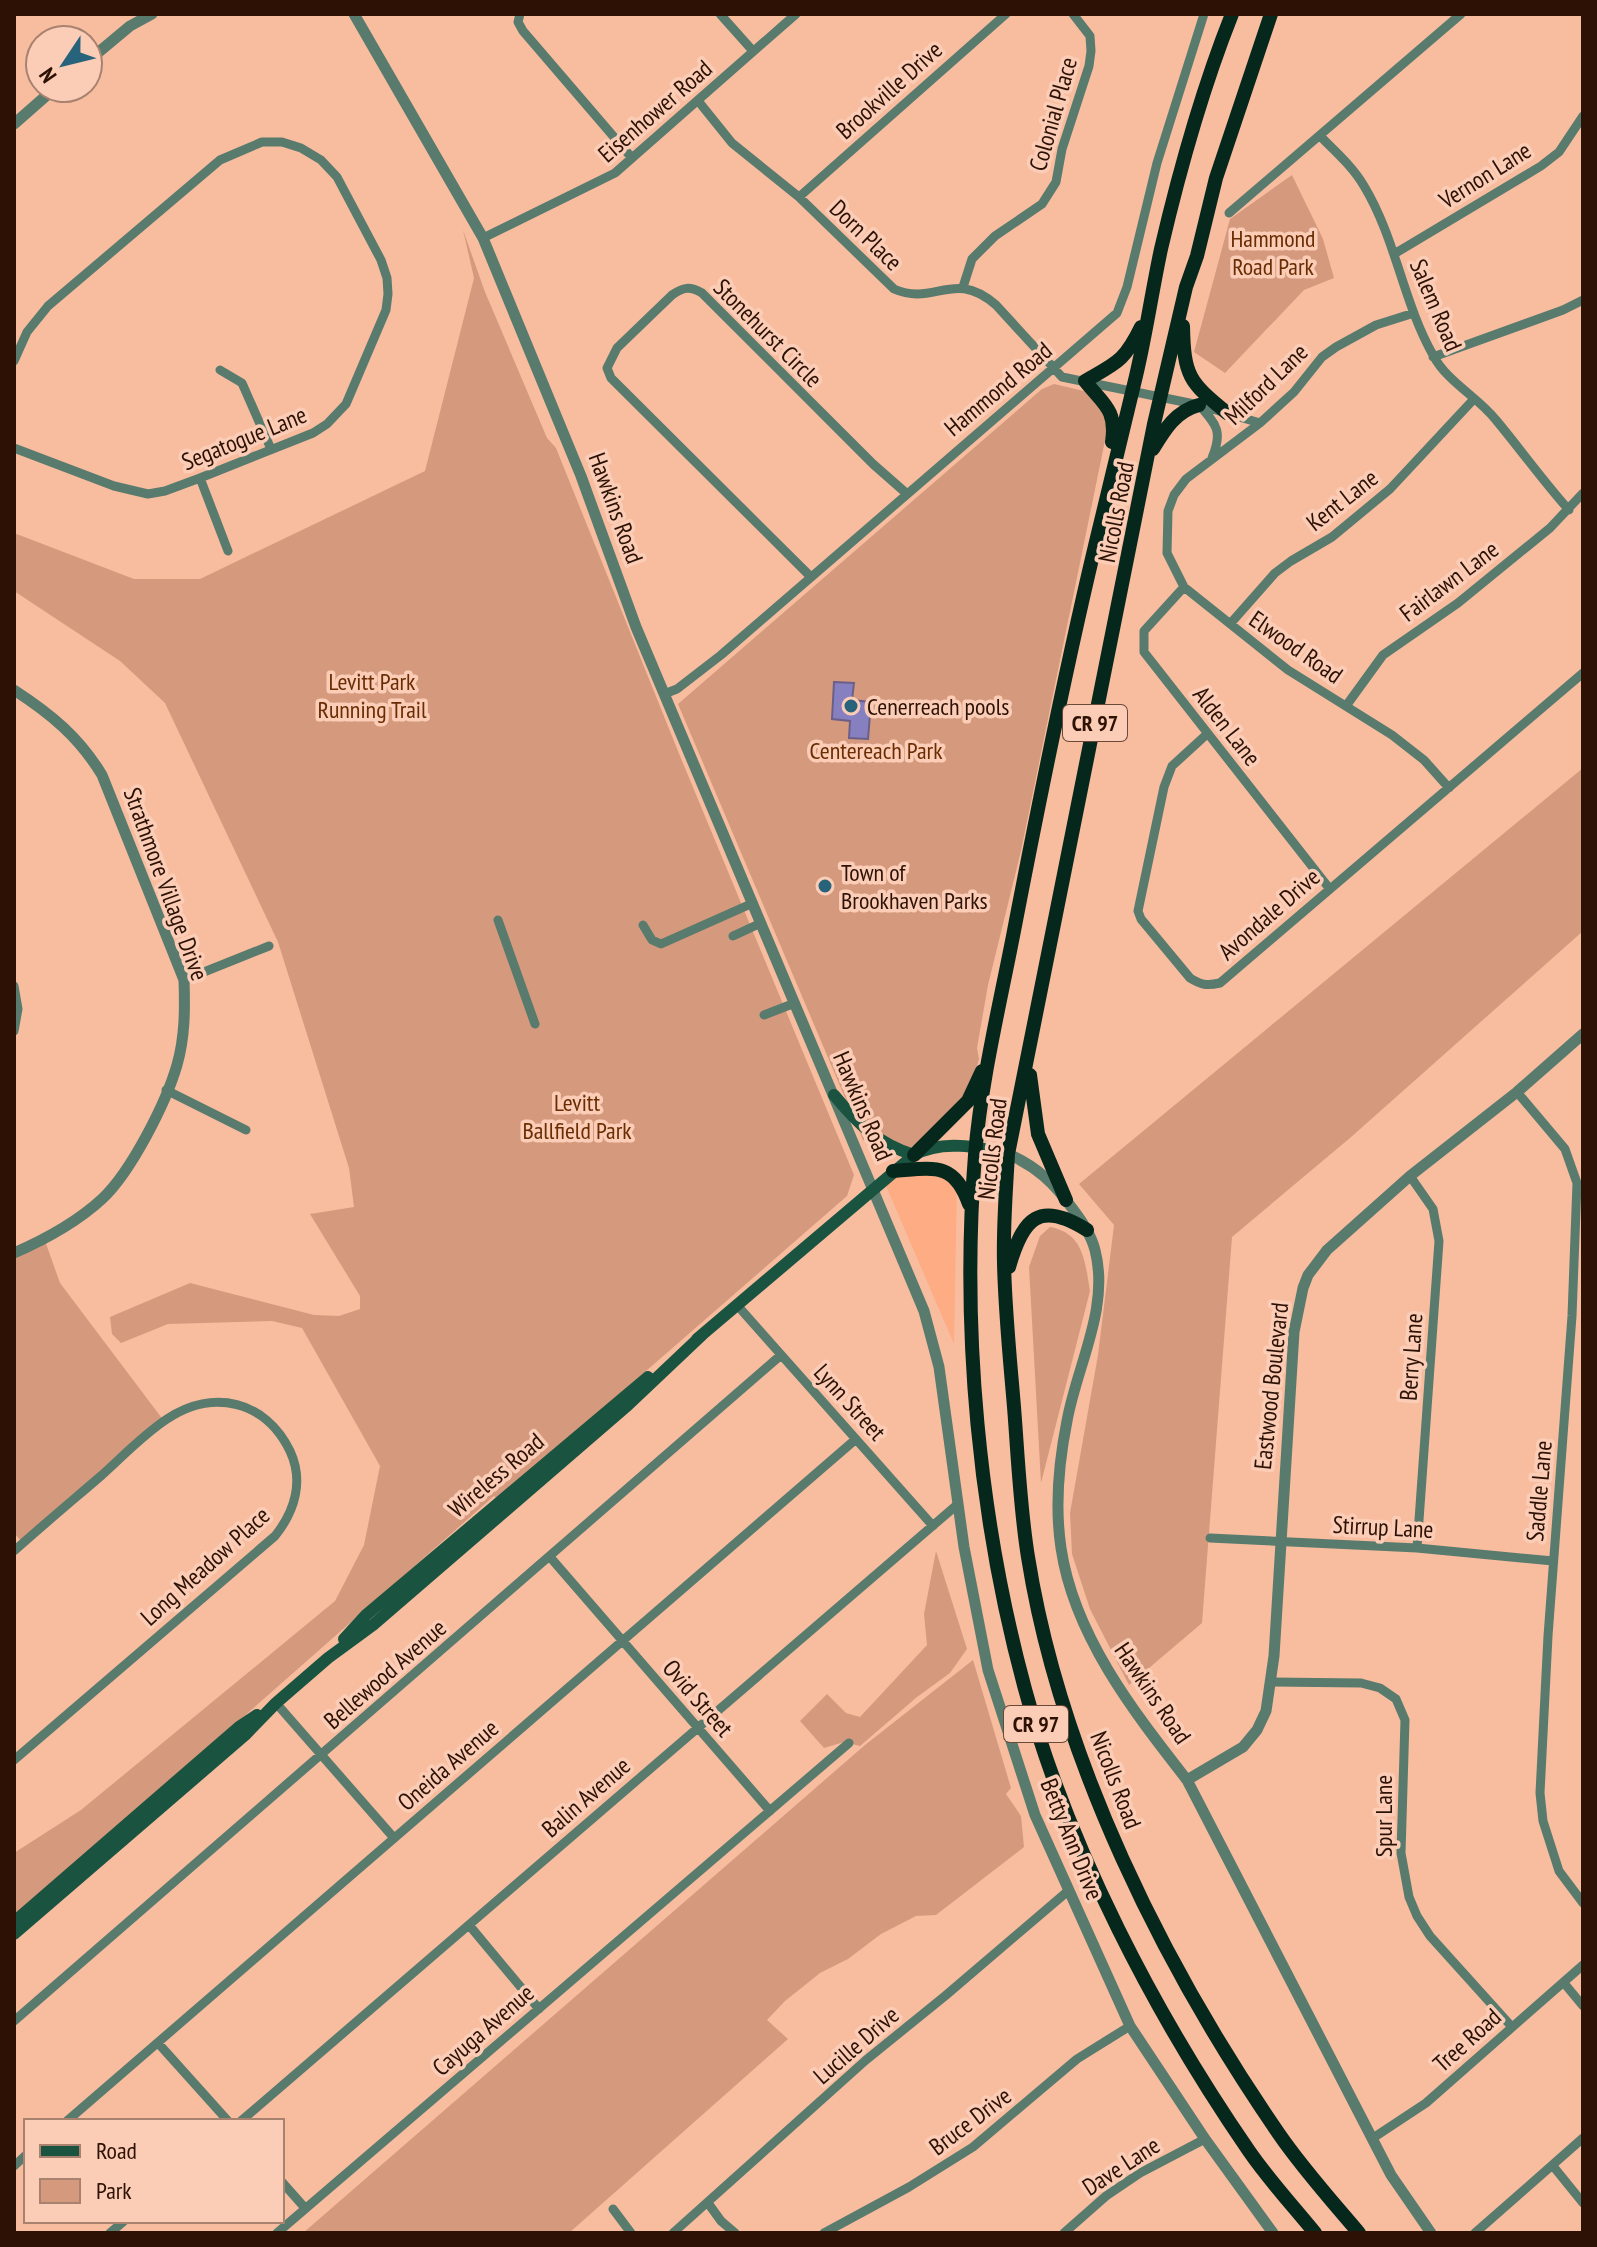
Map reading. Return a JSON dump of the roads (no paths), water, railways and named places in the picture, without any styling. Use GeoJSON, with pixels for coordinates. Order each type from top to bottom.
{"type":"FeatureCollection","features":[{"type":"Feature","properties":{"kind":"highway","name":"Nicolls Road"},"geometry":{"type":"LineString","coordinates":[[1232,14],[1201,104],[1162,247],[1035,821],[989,1056],[975,1147],[971,1210],[972,1325],[981,1450],[998,1576],[1026,1693],[1062,1799],[1089,1864],[1152,1995],[1251,2154],[1315,2233]]}},
{"type":"Feature","properties":{"kind":"highway","name":"Nicolls Road"},"geometry":{"type":"LineString","coordinates":[[1271,14],[1216,178],[1161,396],[1008,1154],[1003,1261],[1019,1483],[1028,1558],[1055,1675],[1080,1753],[1124,1861],[1167,1951],[1217,2038],[1280,2137],[1359,2233]]}},
{"type":"Feature","properties":{"kind":"highway"},"geometry":{"type":"LineString","coordinates":[[1183,299],[1184,358],[1188,373],[1202,392],[1227,413]]}},
{"type":"Feature","properties":{"kind":"highway"},"geometry":{"type":"LineString","coordinates":[[1110,482],[1112,417],[1109,408],[1085,381],[1106,371],[1126,354],[1149,310]]}},
{"type":"Feature","properties":{"kind":"highway"},"geometry":{"type":"LineString","coordinates":[[1149,456],[1173,419],[1199,405]]}},
{"type":"Feature","properties":{"kind":"highway"},"geometry":{"type":"LineString","coordinates":[[1030,1050],[1031,1096],[1038,1134],[1066,1200]]}},
{"type":"Feature","properties":{"kind":"highway"},"geometry":{"type":"LineString","coordinates":[[914,1155],[968,1101],[989,1056]]}},
{"type":"Feature","properties":{"kind":"highway"},"geometry":{"type":"LineString","coordinates":[[893,1171],[947,1171],[964,1188],[971,1210]]}},
{"type":"Feature","properties":{"kind":"highway"},"geometry":{"type":"LineString","coordinates":[[1005,1283],[1018,1237],[1032,1221],[1055,1214],[1087,1230]]}},
{"type":"Feature","properties":{"kind":"main road"},"geometry":{"type":"LineString","coordinates":[[834,1095],[870,1134],[893,1149],[914,1155]]}},
{"type":"Feature","properties":{"kind":"main road","name":"Hawkins Road"},"geometry":{"type":"LineString","coordinates":[[873,1188],[914,1155],[931,1148],[975,1147],[1008,1154]]}},
{"type":"Feature","properties":{"kind":"main road","name":"Wireless Road"},"geometry":{"type":"LineString","coordinates":[[14,1934],[245,1735],[328,1658],[373,1625],[616,1415],[702,1335],[873,1188]]}},
{"type":"Feature","properties":{"kind":"main road","name":"Wireless Road"},"geometry":{"type":"LineString","coordinates":[[14,1922],[239,1727],[276,1703]]}},
{"type":"Feature","properties":{"kind":"street"},"geometry":{"type":"LineString","coordinates":[[104,48],[130,26],[152,14]]}},
{"type":"Feature","properties":{"kind":"street","name":"Hawkins Road"},"geometry":{"type":"LineString","coordinates":[[354,14],[483,238],[581,476],[636,627],[873,1188]]}},
{"type":"Feature","properties":{"kind":"street"},"geometry":{"type":"LineString","coordinates":[[520,14],[518,22],[523,31],[632,158]]}},
{"type":"Feature","properties":{"kind":"street"},"geometry":{"type":"LineString","coordinates":[[720,14],[753,51]]}},
{"type":"Feature","properties":{"kind":"street","name":"Eisenhower Road"},"geometry":{"type":"LineString","coordinates":[[483,238],[603,181],[699,102],[796,14]]}},
{"type":"Feature","properties":{"kind":"street","name":"Brookville Drive"},"geometry":{"type":"LineString","coordinates":[[799,197],[1006,14]]}},
{"type":"Feature","properties":{"kind":"street","name":"Colonial Place"},"geometry":{"type":"LineString","coordinates":[[963,287],[972,259],[995,236],[1042,204],[1056,182],[1062,149],[1091,51],[1090,36],[1073,14]]}},
{"type":"Feature","properties":{"kind":"street","name":"Hammond Road"},"geometry":{"type":"LineString","coordinates":[[664,694],[677,689],[714,660],[1117,313],[1127,287],[1157,163],[1204,14]]}},
{"type":"Feature","properties":{"kind":"street"},"geometry":{"type":"LineString","coordinates":[[1229,213],[1461,14]]}},
{"type":"Feature","properties":{"kind":"street","name":"Dorn Place"},"geometry":{"type":"LineString","coordinates":[[699,102],[732,143],[799,197],[894,289],[909,295],[924,295],[943,288],[963,287]]}},
{"type":"Feature","properties":{"kind":"street"},"geometry":{"type":"LineString","coordinates":[[14,124],[37,104]]}},
{"type":"Feature","properties":{"kind":"street","name":"Vernon Lane"},"geometry":{"type":"LineString","coordinates":[[1394,254],[1541,166],[1559,152],[1583,116]]}},
{"type":"Feature","properties":{"kind":"street","name":"Salem Road"},"geometry":{"type":"LineString","coordinates":[[1320,136],[1363,184],[1375,205],[1433,357],[1458,387],[1496,420],[1535,472],[1569,510]]}},
{"type":"Feature","properties":{"kind":"street","name":"Segatogue Lane"},"geometry":{"type":"LineString","coordinates":[[14,361],[27,332],[48,306],[220,160],[262,142],[292,144],[321,160],[337,177],[381,260],[387,278],[386,310],[346,404],[327,424],[313,433],[165,491],[148,494],[130,491],[14,448]]}},
{"type":"Feature","properties":{"kind":"street"},"geometry":{"type":"LineString","coordinates":[[963,287],[985,295],[1062,377],[1161,396],[1260,423]]}},
{"type":"Feature","properties":{"kind":"street","name":"Stonehurst Circle"},"geometry":{"type":"LineString","coordinates":[[810,576],[611,378],[607,368],[617,348],[672,295],[682,288],[694,288],[702,293],[906,493]]}},
{"type":"Feature","properties":{"kind":"street"},"geometry":{"type":"LineString","coordinates":[[1433,357],[1583,300]]}},
{"type":"Feature","properties":{"kind":"street","name":"Milford Lane"},"geometry":{"type":"LineString","coordinates":[[1168,511],[1174,495],[1186,479],[1260,423],[1294,392],[1322,357],[1376,325],[1414,313]]}},
{"type":"Feature","properties":{"kind":"street"},"geometry":{"type":"LineString","coordinates":[[220,370],[242,383],[271,449]]}},
{"type":"Feature","properties":{"kind":"street","name":"Kent Lane"},"geometry":{"type":"LineString","coordinates":[[1230,624],[1275,573],[1332,537],[1390,489],[1473,400]]}},
{"type":"Feature","properties":{"kind":"street"},"geometry":{"type":"LineString","coordinates":[[1199,405],[1218,430],[1219,438],[1211,461]]}},
{"type":"Feature","properties":{"kind":"street"},"geometry":{"type":"LineString","coordinates":[[200,478],[228,551]]}},
{"type":"Feature","properties":{"kind":"street","name":"Fairlawn Lane"},"geometry":{"type":"LineString","coordinates":[[1346,706],[1383,655],[1458,603],[1569,510],[1583,493]]}},
{"type":"Feature","properties":{"kind":"street","name":"Elwood Road"},"geometry":{"type":"LineString","coordinates":[[1168,511],[1167,553],[1184,587],[1288,670],[1408,747],[1449,788]]}},
{"type":"Feature","properties":{"kind":"street","name":"Alden Lane"},"geometry":{"type":"LineString","coordinates":[[1184,587],[1144,631],[1144,652],[1329,888]]}},
{"type":"Feature","properties":{"kind":"street","name":"Avondale Drive"},"geometry":{"type":"LineString","coordinates":[[1207,734],[1172,766],[1164,787],[1138,911],[1141,919],[1190,978],[1199,984],[1209,985],[1220,983],[1583,673]]}},
{"type":"Feature","properties":{"kind":"street","name":"Strathmore Village Drive"},"geometry":{"type":"LineString","coordinates":[[14,690],[60,722],[89,754],[111,798],[184,980],[185,1010],[176,1067],[140,1148],[112,1188],[70,1225],[14,1253]]}},
{"type":"Feature","properties":{"kind":"street"},"geometry":{"type":"LineString","coordinates":[[643,925],[652,940],[661,944],[753,903]]}},
{"type":"Feature","properties":{"kind":"street"},"geometry":{"type":"LineString","coordinates":[[498,920],[535,1024]]}},
{"type":"Feature","properties":{"kind":"street"},"geometry":{"type":"LineString","coordinates":[[733,936],[761,923]]}},
{"type":"Feature","properties":{"kind":"street"},"geometry":{"type":"LineString","coordinates":[[184,980],[269,946]]}},
{"type":"Feature","properties":{"kind":"street"},"geometry":{"type":"LineString","coordinates":[[14,986],[18,1009],[14,1031]]}},
{"type":"Feature","properties":{"kind":"street"},"geometry":{"type":"LineString","coordinates":[[764,1015],[795,1003]]}},
{"type":"Feature","properties":{"kind":"street","name":"Eastwood Boulevard"},"geometry":{"type":"LineString","coordinates":[[1187,1780],[1234,1753],[1251,1738],[1262,1720],[1272,1682],[1294,1332],[1308,1275],[1327,1250],[1410,1176],[1517,1092],[1583,1034]]}},
{"type":"Feature","properties":{"kind":"street"},"geometry":{"type":"LineString","coordinates":[[166,1090],[246,1130]]}},
{"type":"Feature","properties":{"kind":"street","name":"Saddle Lane"},"geometry":{"type":"LineString","coordinates":[[1517,1092],[1565,1149],[1577,1183],[1572,1316],[1553,1561],[1541,1806],[1559,1871],[1583,1903]]}},
{"type":"Feature","properties":{"kind":"street","name":"Hawkins Road"},"geometry":{"type":"LineString","coordinates":[[1008,1154],[1027,1162],[1053,1182],[1087,1230],[1098,1263],[1096,1317],[1076,1379],[1061,1460],[1061,1548],[1069,1584],[1102,1658],[1146,1727],[1187,1780],[1391,2175],[1431,2233]]}},
{"type":"Feature","properties":{"kind":"street","name":"Berry Lane"},"geometry":{"type":"LineString","coordinates":[[1410,1176],[1433,1209],[1439,1241],[1417,1548]]}},
{"type":"Feature","properties":{"kind":"street","name":"Betty Ann Drive"},"geometry":{"type":"LineString","coordinates":[[873,1188],[924,1311],[934,1343],[971,1586],[996,1697],[1035,1815],[1130,2026],[1205,2139],[1273,2233]]}},
{"type":"Feature","properties":{"kind":"street","name":"Lynn Street"},"geometry":{"type":"LineString","coordinates":[[737,1305],[933,1526]]}},
{"type":"Feature","properties":{"kind":"street","name":"Bellewood Avenue"},"geometry":{"type":"LineString","coordinates":[[14,2021],[781,1355]]}},
{"type":"Feature","properties":{"kind":"street","name":"Long Meadow Place"},"geometry":{"type":"LineString","coordinates":[[14,1551],[164,1421],[201,1404],[235,1404],[263,1416],[285,1441],[293,1458],[296,1496],[287,1520],[275,1536],[14,1760]]}},
{"type":"Feature","properties":{"kind":"street","name":"Oneida Avenue"},"geometry":{"type":"LineString","coordinates":[[69,2119],[856,1439]]}},
{"type":"Feature","properties":{"kind":"street","name":"Balin Avenue"},"geometry":{"type":"LineString","coordinates":[[243,2119],[958,1504]]}},
{"type":"Feature","properties":{"kind":"street","name":"Stirrup Lane"},"geometry":{"type":"LineString","coordinates":[[1210,1538],[1417,1548],[1553,1561]]}},
{"type":"Feature","properties":{"kind":"street","name":"Ovid Street"},"geometry":{"type":"LineString","coordinates":[[550,1557],[770,1811]]}},
{"type":"Feature","properties":{"kind":"street","name":"Spur Lane"},"geometry":{"type":"LineString","coordinates":[[1272,1682],[1361,1683],[1380,1688],[1396,1699],[1405,1720],[1401,1853],[1409,1897],[1430,1936],[1512,2027]]}},
{"type":"Feature","properties":{"kind":"street"},"geometry":{"type":"LineString","coordinates":[[276,1703],[394,1838]]}},
{"type":"Feature","properties":{"kind":"street"},"geometry":{"type":"LineString","coordinates":[[770,1811],[849,1743]]}},
{"type":"Feature","properties":{"kind":"street","name":"Cayuga Avenue"},"geometry":{"type":"LineString","coordinates":[[277,2233],[770,1811]]}},
{"type":"Feature","properties":{"kind":"street","name":"Lucille Drive"},"geometry":{"type":"LineString","coordinates":[[673,2233],[866,2060],[1068,1891]]}},
{"type":"Feature","properties":{"kind":"street"},"geometry":{"type":"LineString","coordinates":[[469,1925],[539,2009]]}},
{"type":"Feature","properties":{"kind":"street","name":"Tree Road"},"geometry":{"type":"LineString","coordinates":[[1373,2138],[1426,2103],[1583,1965]]}},
{"type":"Feature","properties":{"kind":"street"},"geometry":{"type":"LineString","coordinates":[[1564,1983],[1583,2006]]}},
{"type":"Feature","properties":{"kind":"street","name":"Bruce Drive"},"geometry":{"type":"LineString","coordinates":[[824,2233],[909,2187],[973,2147],[1077,2059],[1130,2026]]}},
{"type":"Feature","properties":{"kind":"street"},"geometry":{"type":"LineString","coordinates":[[158,2043],[226,2119]]}},
{"type":"Feature","properties":{"kind":"street"},"geometry":{"type":"LineString","coordinates":[[1475,2233],[1583,2138]]}},
{"type":"Feature","properties":{"kind":"street","name":"Dave Lane"},"geometry":{"type":"LineString","coordinates":[[1064,2233],[1106,2196],[1140,2173],[1205,2139]]}},
{"type":"Feature","properties":{"kind":"street"},"geometry":{"type":"LineString","coordinates":[[1553,2166],[1583,2203]]}},
{"type":"Feature","properties":{"kind":"street"},"geometry":{"type":"LineString","coordinates":[[284,2184],[305,2208]]}},
{"type":"Feature","properties":{"kind":"street"},"geometry":{"type":"LineString","coordinates":[[708,2203],[735,2233]]}},
{"type":"Feature","properties":{"kind":"street"},"geometry":{"type":"LineString","coordinates":[[613,2209],[631,2233]]}},
{"type":"Feature","properties":{"kind":"place","name":"Cenerreach pools"},"geometry":{"type":"Point","coordinates":[851,706]}},
{"type":"Feature","properties":{"kind":"place","name":"Town of Brookhaven Parks"},"geometry":{"type":"Point","coordinates":[825,886]}},
{"type":"Feature","properties":{"kind":"park label","name":"Hammond Road Park"},"geometry":{"type":"Point","coordinates":[1273,252]}},
{"type":"Feature","properties":{"kind":"park label","name":"Levitt Park Running Trail"},"geometry":{"type":"Point","coordinates":[372,695]}},
{"type":"Feature","properties":{"kind":"park label","name":"Centereach Park"},"geometry":{"type":"Point","coordinates":[876,750]}},
{"type":"Feature","properties":{"kind":"park label","name":"Levitt Ballfield Park"},"geometry":{"type":"Point","coordinates":[577,1116]}}]}
